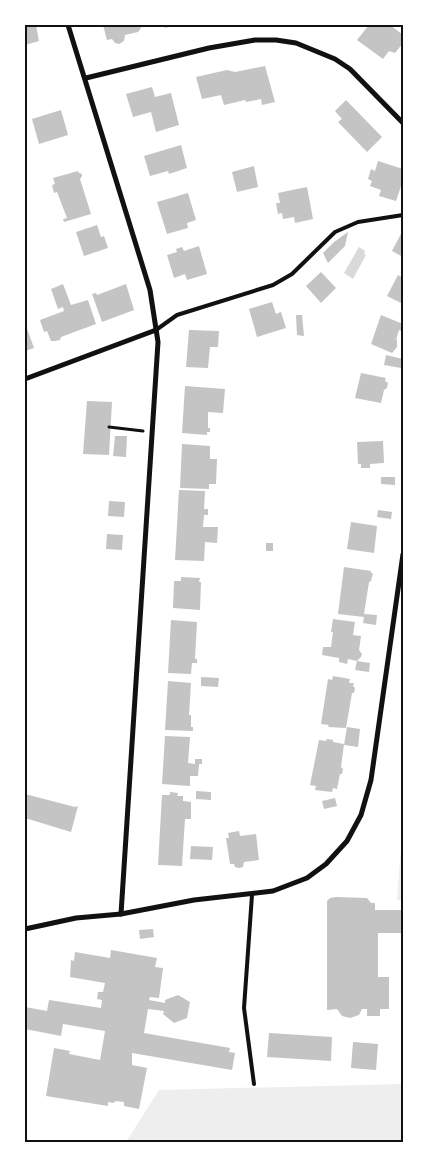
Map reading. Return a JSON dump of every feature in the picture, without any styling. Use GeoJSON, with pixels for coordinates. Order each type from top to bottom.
{"type":"FeatureCollection","features":[{"type":"Feature","properties":{"kind":"street"},"geometry":{"type":"LineString","coordinates":[[68,25],[86,78],[150,290],[158,342],[121,914]]}},
{"type":"Feature","properties":{"kind":"street"},"geometry":{"type":"LineString","coordinates":[[86,78],[209,48],[255,40],[276,40],[296,43],[335,58],[350,69],[403,123]]}},
{"type":"Feature","properties":{"kind":"street"},"geometry":{"type":"LineString","coordinates":[[25,379],[156,330]]}},
{"type":"Feature","properties":{"kind":"street"},"geometry":{"type":"LineString","coordinates":[[25,929],[76,918],[121,914],[194,900],[252,895],[273,891],[307,878],[326,864],[347,841],[360,815],[371,780],[403,554]]}},
{"type":"Feature","properties":{"kind":"lane"},"geometry":{"type":"LineString","coordinates":[[156,330],[176,315],[265,287],[292,274],[335,232],[358,222],[403,215]]}},
{"type":"Feature","properties":{"kind":"lane"},"geometry":{"type":"LineString","coordinates":[[252,895],[244,1008],[254,1084]]}},
{"type":"Feature","properties":{"kind":"path"},"geometry":{"type":"LineString","coordinates":[[109,428],[152,432]]}},
{"type":"Feature","properties":{"kind":"shaded area"},"geometry":{"type":"Polygon","coordinates":[[[359,247],[365,251],[364,254],[366,255],[353,279],[344,273],[359,247]]]}},
{"type":"Feature","properties":{"kind":"shaded area"},"geometry":{"type":"Polygon","coordinates":[[[403,824],[403,900],[397,900],[397,899],[403,824]]]}},
{"type":"Feature","properties":{"kind":"shaded area"},"geometry":{"type":"Polygon","coordinates":[[[403,1084],[403,1142],[126,1142],[159,1090],[403,1084]]]}},
{"type":"Feature","properties":{"kind":"building"},"geometry":{"type":"Polygon","coordinates":[[[25,25],[36,25],[39,41],[25,45],[25,25]]]}},
{"type":"Feature","properties":{"kind":"building"},"geometry":{"type":"Polygon","coordinates":[[[103,25],[140,25],[141,28],[138,32],[125,35],[124,41],[119,44],[115,43],[112,39],[107,40],[103,25]]]}},
{"type":"Feature","properties":{"kind":"building"},"geometry":{"type":"Polygon","coordinates":[[[160,25],[172,25],[166,28],[160,25]]]}},
{"type":"Feature","properties":{"kind":"building"},"geometry":{"type":"Polygon","coordinates":[[[369,25],[390,25],[403,35],[403,43],[395,53],[389,51],[383,59],[357,40],[369,25]]]}},
{"type":"Feature","properties":{"kind":"building"},"geometry":{"type":"Polygon","coordinates":[[[265,66],[275,102],[262,105],[261,99],[246,102],[245,100],[224,105],[221,95],[202,99],[196,77],[227,70],[235,72],[265,66]]]}},
{"type":"Feature","properties":{"kind":"building"},"geometry":{"type":"Polygon","coordinates":[[[152,87],[155,97],[171,93],[179,125],[156,132],[151,112],[133,117],[126,94],[152,87]]]}},
{"type":"Feature","properties":{"kind":"building"},"geometry":{"type":"Polygon","coordinates":[[[346,100],[382,137],[367,152],[338,122],[342,119],[335,111],[346,100]]]}},
{"type":"Feature","properties":{"kind":"building"},"geometry":{"type":"Polygon","coordinates":[[[61,110],[68,135],[39,144],[32,119],[61,110]]]}},
{"type":"Feature","properties":{"kind":"building"},"geometry":{"type":"Polygon","coordinates":[[[181,145],[187,168],[169,174],[168,171],[150,176],[144,156],[181,145]]]}},
{"type":"Feature","properties":{"kind":"building"},"geometry":{"type":"Polygon","coordinates":[[[378,161],[403,169],[403,180],[396,201],[379,196],[381,190],[370,186],[372,181],[368,179],[371,169],[375,171],[378,161]]]}},
{"type":"Feature","properties":{"kind":"building"},"geometry":{"type":"Polygon","coordinates":[[[254,166],[258,187],[237,192],[232,172],[254,166]]]}},
{"type":"Feature","properties":{"kind":"building"},"geometry":{"type":"Polygon","coordinates":[[[78,171],[82,174],[80,179],[91,214],[64,222],[63,219],[67,218],[57,192],[54,193],[52,185],[55,184],[53,178],[78,171]]]}},
{"type":"Feature","properties":{"kind":"building"},"geometry":{"type":"Polygon","coordinates":[[[307,187],[313,219],[295,223],[294,217],[283,219],[282,213],[278,214],[276,203],[280,203],[278,193],[307,187]]]}},
{"type":"Feature","properties":{"kind":"building"},"geometry":{"type":"Polygon","coordinates":[[[188,193],[196,220],[187,223],[188,228],[167,234],[157,202],[188,193]]]}},
{"type":"Feature","properties":{"kind":"building"},"geometry":{"type":"Polygon","coordinates":[[[97,225],[101,237],[104,236],[108,248],[84,256],[76,232],[97,225]]]}},
{"type":"Feature","properties":{"kind":"building"},"geometry":{"type":"Polygon","coordinates":[[[403,230],[403,257],[392,251],[403,230]]]}},
{"type":"Feature","properties":{"kind":"building"},"geometry":{"type":"Polygon","coordinates":[[[348,232],[345,246],[328,263],[323,253],[348,232]]]}},
{"type":"Feature","properties":{"kind":"building"},"geometry":{"type":"Polygon","coordinates":[[[199,246],[207,274],[187,280],[185,274],[174,278],[167,255],[177,252],[176,249],[182,247],[184,251],[199,246]]]}},
{"type":"Feature","properties":{"kind":"building"},"geometry":{"type":"Polygon","coordinates":[[[321,272],[336,288],[321,303],[306,286],[321,272]]]}},
{"type":"Feature","properties":{"kind":"building"},"geometry":{"type":"Polygon","coordinates":[[[398,275],[403,278],[403,304],[387,296],[398,275]]]}},
{"type":"Feature","properties":{"kind":"building"},"geometry":{"type":"Polygon","coordinates":[[[63,284],[71,305],[88,300],[96,324],[61,337],[60,340],[51,341],[47,331],[44,332],[40,320],[64,311],[63,307],[58,309],[51,289],[63,284]]]}},
{"type":"Feature","properties":{"kind":"building"},"geometry":{"type":"Polygon","coordinates":[[[126,284],[134,310],[102,322],[92,294],[96,293],[97,295],[126,284]]]}},
{"type":"Feature","properties":{"kind":"building"},"geometry":{"type":"Polygon","coordinates":[[[272,302],[276,314],[281,312],[286,328],[257,337],[249,309],[272,302]]]}},
{"type":"Feature","properties":{"kind":"building"},"geometry":{"type":"Polygon","coordinates":[[[296,315],[302,315],[304,336],[297,335],[296,315]]]}},
{"type":"Feature","properties":{"kind":"building"},"geometry":{"type":"Polygon","coordinates":[[[381,315],[403,324],[403,332],[399,330],[396,340],[397,347],[392,353],[371,344],[381,315]]]}},
{"type":"Feature","properties":{"kind":"building"},"geometry":{"type":"Polygon","coordinates":[[[25,323],[34,348],[25,351],[25,323]]]}},
{"type":"Feature","properties":{"kind":"building"},"geometry":{"type":"Polygon","coordinates":[[[189,330],[219,331],[218,347],[210,347],[208,368],[186,367],[189,330]]]}},
{"type":"Feature","properties":{"kind":"building"},"geometry":{"type":"Polygon","coordinates":[[[386,355],[403,359],[401,368],[384,365],[386,355]]]}},
{"type":"Feature","properties":{"kind":"building"},"geometry":{"type":"Polygon","coordinates":[[[361,373],[386,378],[387,388],[384,390],[381,403],[355,398],[361,373]]]}},
{"type":"Feature","properties":{"kind":"building"},"geometry":{"type":"Polygon","coordinates":[[[185,386],[225,389],[223,413],[208,412],[208,428],[210,428],[210,432],[207,432],[207,435],[182,433],[185,386]]]}},
{"type":"Feature","properties":{"kind":"building"},"geometry":{"type":"Polygon","coordinates":[[[87,401],[112,402],[109,455],[83,454],[87,401]]]}},
{"type":"Feature","properties":{"kind":"building"},"geometry":{"type":"Polygon","coordinates":[[[115,436],[127,436],[126,457],[113,456],[115,436]]]}},
{"type":"Feature","properties":{"kind":"building"},"geometry":{"type":"Polygon","coordinates":[[[383,441],[384,463],[370,464],[370,468],[361,468],[361,464],[358,464],[357,442],[383,441]]]}},
{"type":"Feature","properties":{"kind":"building"},"geometry":{"type":"Polygon","coordinates":[[[182,444],[210,446],[210,459],[217,459],[216,484],[209,484],[209,489],[180,488],[182,444]]]}},
{"type":"Feature","properties":{"kind":"building"},"geometry":{"type":"Polygon","coordinates":[[[381,477],[395,477],[395,485],[381,484],[381,477]]]}},
{"type":"Feature","properties":{"kind":"building"},"geometry":{"type":"Polygon","coordinates":[[[179,490],[205,491],[204,509],[208,509],[208,515],[204,515],[203,527],[218,527],[217,543],[205,542],[204,561],[175,560],[179,490]]]}},
{"type":"Feature","properties":{"kind":"building"},"geometry":{"type":"Polygon","coordinates":[[[109,501],[125,502],[124,517],[108,516],[109,501]]]}},
{"type":"Feature","properties":{"kind":"building"},"geometry":{"type":"Polygon","coordinates":[[[378,510],[392,512],[391,519],[377,517],[378,510]]]}},
{"type":"Feature","properties":{"kind":"building"},"geometry":{"type":"Polygon","coordinates":[[[351,522],[377,526],[374,553],[347,549],[351,522]]]}},
{"type":"Feature","properties":{"kind":"building"},"geometry":{"type":"Polygon","coordinates":[[[107,534],[123,535],[122,550],[106,549],[107,534]]]}},
{"type":"Feature","properties":{"kind":"building"},"geometry":{"type":"Polygon","coordinates":[[[266,543],[273,543],[273,551],[266,551],[266,543]]]}},
{"type":"Feature","properties":{"kind":"building"},"geometry":{"type":"Polygon","coordinates":[[[344,567],[371,571],[373,573],[369,582],[364,614],[377,615],[376,625],[363,623],[364,617],[338,614],[344,567]]]}},
{"type":"Feature","properties":{"kind":"building"},"geometry":{"type":"Polygon","coordinates":[[[181,577],[200,578],[200,610],[173,608],[174,581],[181,581],[181,577]]]}},
{"type":"Feature","properties":{"kind":"building"},"geometry":{"type":"Polygon","coordinates":[[[333,619],[355,622],[353,635],[361,636],[359,650],[362,654],[357,661],[348,659],[347,664],[339,662],[339,658],[322,655],[323,647],[331,647],[333,619]]]}},
{"type":"Feature","properties":{"kind":"building"},"geometry":{"type":"Polygon","coordinates":[[[171,620],[197,622],[195,659],[197,659],[197,663],[192,663],[191,674],[168,673],[171,620]]]}},
{"type":"Feature","properties":{"kind":"building"},"geometry":{"type":"Polygon","coordinates":[[[357,661],[370,663],[369,672],[355,670],[357,661]]]}},
{"type":"Feature","properties":{"kind":"building"},"geometry":{"type":"Polygon","coordinates":[[[333,676],[350,679],[349,683],[354,683],[353,686],[355,688],[354,693],[352,693],[346,728],[328,727],[329,725],[321,724],[328,679],[332,680],[333,676]]]}},
{"type":"Feature","properties":{"kind":"building"},"geometry":{"type":"Polygon","coordinates":[[[201,677],[219,678],[218,687],[201,686],[201,677]]]}},
{"type":"Feature","properties":{"kind":"building"},"geometry":{"type":"Polygon","coordinates":[[[168,681],[191,683],[189,715],[191,715],[193,731],[165,730],[168,681]]]}},
{"type":"Feature","properties":{"kind":"building"},"geometry":{"type":"Polygon","coordinates":[[[347,727],[360,729],[358,747],[344,745],[347,727]]]}},
{"type":"Feature","properties":{"kind":"building"},"geometry":{"type":"Polygon","coordinates":[[[165,736],[190,737],[188,763],[195,764],[195,759],[202,759],[202,764],[199,764],[198,776],[190,776],[190,786],[162,784],[165,736]]]}},
{"type":"Feature","properties":{"kind":"building"},"geometry":{"type":"Polygon","coordinates":[[[327,739],[344,744],[342,774],[340,774],[337,789],[333,788],[332,792],[315,790],[316,786],[310,785],[319,740],[326,741],[327,739]]]}},
{"type":"Feature","properties":{"kind":"building"},"geometry":{"type":"Polygon","coordinates":[[[196,791],[211,792],[211,800],[196,799],[196,791]]]}},
{"type":"Feature","properties":{"kind":"building"},"geometry":{"type":"Polygon","coordinates":[[[170,792],[178,793],[177,796],[183,796],[183,801],[191,802],[191,819],[185,819],[182,866],[158,865],[162,795],[170,795],[170,792]]]}},
{"type":"Feature","properties":{"kind":"building"},"geometry":{"type":"Polygon","coordinates":[[[25,794],[75,807],[78,806],[71,832],[25,818],[25,794]]]}},
{"type":"Feature","properties":{"kind":"building"},"geometry":{"type":"Polygon","coordinates":[[[335,798],[337,806],[324,809],[322,801],[335,798]]]}},
{"type":"Feature","properties":{"kind":"building"},"geometry":{"type":"Polygon","coordinates":[[[239,831],[240,836],[256,834],[259,860],[244,862],[243,867],[239,868],[235,867],[234,864],[230,864],[226,838],[229,838],[228,833],[239,831]]]}},
{"type":"Feature","properties":{"kind":"building"},"geometry":{"type":"Polygon","coordinates":[[[191,846],[213,847],[212,860],[190,859],[191,846]]]}},
{"type":"Feature","properties":{"kind":"building"},"geometry":{"type":"Polygon","coordinates":[[[330,898],[367,898],[371,903],[375,903],[375,910],[403,910],[403,933],[378,933],[378,977],[389,977],[389,1009],[380,1009],[380,1016],[367,1016],[367,1009],[362,1009],[359,1015],[350,1018],[342,1016],[337,1009],[327,1010],[327,901],[330,898]]]}},
{"type":"Feature","properties":{"kind":"building"},"geometry":{"type":"Polygon","coordinates":[[[153,929],[154,937],[140,939],[139,930],[153,929]]]}},
{"type":"Feature","properties":{"kind":"building"},"geometry":{"type":"Polygon","coordinates":[[[111,950],[157,958],[155,967],[163,968],[159,998],[150,997],[149,1000],[165,1003],[165,1000],[178,995],[190,1002],[187,1018],[174,1023],[163,1014],[164,1011],[148,1009],[144,1033],[230,1048],[229,1052],[235,1053],[232,1070],[132,1053],[132,1065],[147,1068],[139,1109],[124,1106],[124,1102],[108,1102],[108,1106],[46,1096],[54,1048],[70,1051],[69,1054],[100,1060],[105,1031],[63,1024],[61,1036],[25,1029],[25,1007],[47,1011],[49,1000],[101,1008],[102,1000],[97,999],[98,992],[103,992],[105,983],[70,977],[71,960],[74,961],[75,952],[110,958],[111,950]]]}},
{"type":"Feature","properties":{"kind":"building"},"geometry":{"type":"Polygon","coordinates":[[[269,1033],[332,1037],[331,1061],[267,1057],[269,1033]]]}},
{"type":"Feature","properties":{"kind":"building"},"geometry":{"type":"Polygon","coordinates":[[[353,1042],[378,1044],[376,1070],[351,1068],[353,1042]]]}}]}
